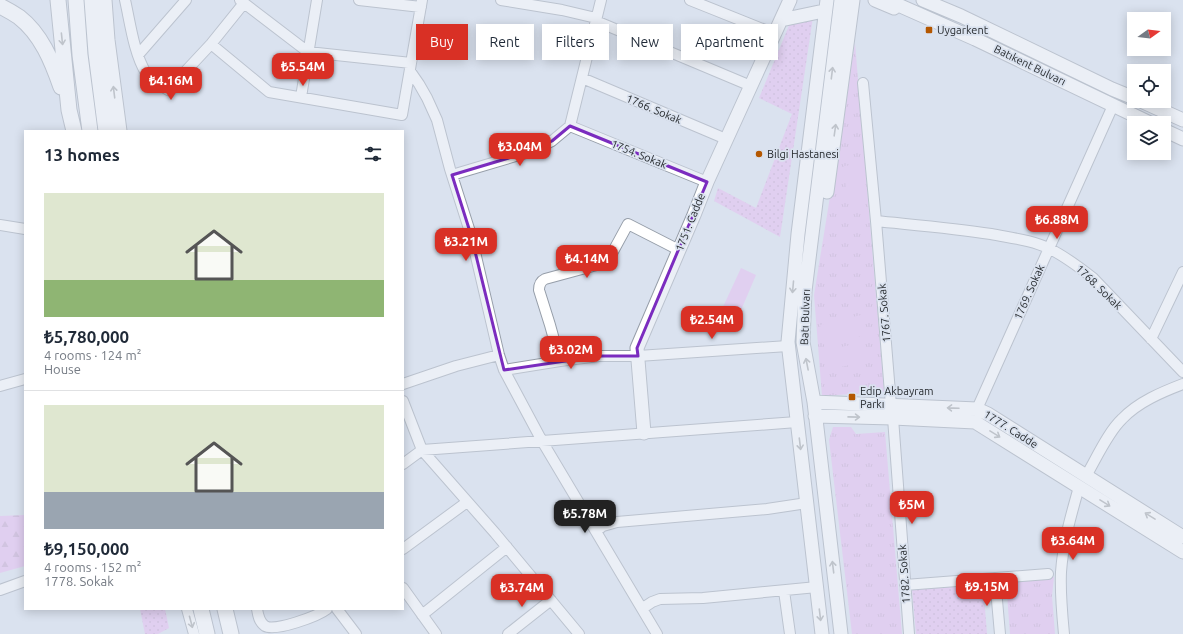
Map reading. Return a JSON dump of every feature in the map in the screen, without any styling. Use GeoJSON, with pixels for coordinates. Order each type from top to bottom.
{"type":"FeatureCollection","features":[{"type":"Feature","properties":{"kind":"highway"},"geometry":{"type":"LineString","coordinates":[[58,0],[69,110]]}},
{"type":"Feature","properties":{"kind":"highway"},"geometry":{"type":"LineString","coordinates":[[76,0],[80,55],[90,130]]}},
{"type":"Feature","properties":{"kind":"highway"},"geometry":{"type":"LineString","coordinates":[[92,0],[96,53],[106,130]]}},
{"type":"Feature","properties":{"kind":"highway"},"geometry":{"type":"LineString","coordinates":[[104,0],[107,40],[119,130]]}},
{"type":"Feature","properties":{"kind":"highway"},"geometry":{"type":"LineString","coordinates":[[0,6],[19,17],[33,31],[46,50],[56,72],[69,110],[74,130]]}},
{"type":"Feature","properties":{"kind":"highway"},"geometry":{"type":"LineString","coordinates":[[201,610],[207,634]]}},
{"type":"Feature","properties":{"kind":"highway"},"geometry":{"type":"LineString","coordinates":[[225,610],[231,634]]}},
{"type":"Feature","properties":{"kind":"main road","name":"1751. Cadde"},"geometry":{"type":"LineString","coordinates":[[778,27],[790,0]]}},
{"type":"Feature","properties":{"kind":"main road","name":"Batı Bulvarı"},"geometry":{"type":"LineString","coordinates":[[822,634],[788,346],[794,265],[827,0]]}},
{"type":"Feature","properties":{"kind":"main road","name":"Batı Bulvarı"},"geometry":{"type":"LineString","coordinates":[[841,0],[805,291],[803,342],[814,402],[841,634]]}},
{"type":"Feature","properties":{"kind":"main road"},"geometry":{"type":"LineString","coordinates":[[805,291],[815,273],[853,0],[863,0]]}},
{"type":"Feature","properties":{"kind":"main road"},"geometry":{"type":"LineString","coordinates":[[875,0],[1063,85],[1111,110],[1124,114],[1128,112]]}},
{"type":"Feature","properties":{"kind":"main road","name":"Batıkent Bulvarı"},"geometry":{"type":"LineString","coordinates":[[887,0],[975,38],[1136,116]]}},
{"type":"Feature","properties":{"kind":"main road","name":"Batıkent Bulvarı"},"geometry":{"type":"LineString","coordinates":[[923,0],[967,19],[1127,95]]}},
{"type":"Feature","properties":{"kind":"main road"},"geometry":{"type":"LineString","coordinates":[[945,0],[1127,87]]}},
{"type":"Feature","properties":{"kind":"main road"},"geometry":{"type":"LineString","coordinates":[[781,20],[820,6],[789,241],[791,257],[794,265]]}},
{"type":"Feature","properties":{"kind":"main road","name":"1751. Cadde"},"geometry":{"type":"LineString","coordinates":[[644,433],[637,348],[707,182],[763,60]]}},
{"type":"Feature","properties":{"kind":"main road"},"geometry":{"type":"LineString","coordinates":[[1159,108],[1183,120]]}},
{"type":"Feature","properties":{"kind":"main road"},"geometry":{"type":"LineString","coordinates":[[1171,133],[1183,139]]}},
{"type":"Feature","properties":{"kind":"main road","name":"1777. Cadde"},"geometry":{"type":"LineString","coordinates":[[814,402],[975,422],[1183,537]]}},
{"type":"Feature","properties":{"kind":"main road","name":"1777. Cadde"},"geometry":{"type":"LineString","coordinates":[[815,416],[976,409],[988,414],[1183,552]]}},
{"type":"Feature","properties":{"kind":"street"},"geometry":{"type":"LineString","coordinates":[[125,0],[138,56],[146,74],[168,90],[211,44],[242,2],[308,52],[411,67]]}},
{"type":"Feature","properties":{"kind":"street"},"geometry":{"type":"LineString","coordinates":[[138,56],[186,0]]}},
{"type":"Feature","properties":{"kind":"street"},"geometry":{"type":"LineString","coordinates":[[301,97],[317,0]]}},
{"type":"Feature","properties":{"kind":"street"},"geometry":{"type":"LineString","coordinates":[[211,44],[269,92],[402,115],[422,4],[359,0]]}},
{"type":"Feature","properties":{"kind":"street"},"geometry":{"type":"LineString","coordinates":[[501,0],[563,5],[751,86]]}},
{"type":"Feature","properties":{"kind":"street"},"geometry":{"type":"LineString","coordinates":[[452,175],[529,152],[552,141],[570,126],[601,0]]}},
{"type":"Feature","properties":{"kind":"street"},"geometry":{"type":"LineString","coordinates":[[690,0],[750,24]]}},
{"type":"Feature","properties":{"kind":"street"},"geometry":{"type":"LineString","coordinates":[[411,67],[437,120],[452,175],[471,235],[499,355],[504,370],[542,441],[658,634]]}},
{"type":"Feature","properties":{"kind":"street","name":"1766. Sokak"},"geometry":{"type":"LineString","coordinates":[[582,78],[726,139]]}},
{"type":"Feature","properties":{"kind":"street","name":"1767. Sokak"},"geometry":{"type":"LineString","coordinates":[[863,83],[892,412]]}},
{"type":"Feature","properties":{"kind":"street","name":"1769. Sokak"},"geometry":{"type":"LineString","coordinates":[[976,409],[1111,110]]}},
{"type":"Feature","properties":{"kind":"street","name":"1754. Sokak"},"geometry":{"type":"LineString","coordinates":[[570,126],[707,182]]}},
{"type":"Feature","properties":{"kind":"street","name":"1768. Sokak"},"geometry":{"type":"LineString","coordinates":[[876,221],[959,229],[1016,238],[1049,248],[1073,262],[1093,278],[1183,372]]}},
{"type":"Feature","properties":{"kind":"street"},"geometry":{"type":"LineString","coordinates":[[560,361],[539,290],[541,282],[546,279],[604,263],[610,257],[628,224],[679,250]]}},
{"type":"Feature","properties":{"kind":"street"},"geometry":{"type":"LineString","coordinates":[[0,225],[24,229]]}},
{"type":"Feature","properties":{"kind":"street"},"geometry":{"type":"LineString","coordinates":[[1151,339],[1183,272]]}},
{"type":"Feature","properties":{"kind":"street"},"geometry":{"type":"LineString","coordinates":[[504,370],[599,356],[638,356],[788,346]]}},
{"type":"Feature","properties":{"kind":"street"},"geometry":{"type":"LineString","coordinates":[[404,384],[456,366],[499,355]]}},
{"type":"Feature","properties":{"kind":"street"},"geometry":{"type":"LineString","coordinates":[[0,386],[24,379]]}},
{"type":"Feature","properties":{"kind":"street"},"geometry":{"type":"LineString","coordinates":[[1064,634],[1061,592],[1062,562],[1065,541],[1083,481],[1114,428],[1121,419],[1141,404],[1167,390],[1183,384]]}},
{"type":"Feature","properties":{"kind":"street"},"geometry":{"type":"LineString","coordinates":[[404,404],[422,450],[579,634]]}},
{"type":"Feature","properties":{"kind":"street","name":"1782. Sokak"},"geometry":{"type":"LineString","coordinates":[[892,412],[909,634]]}},
{"type":"Feature","properties":{"kind":"street"},"geometry":{"type":"LineString","coordinates":[[404,463],[422,450],[797,422]]}},
{"type":"Feature","properties":{"kind":"street"},"geometry":{"type":"LineString","coordinates":[[404,549],[467,502]]}},
{"type":"Feature","properties":{"kind":"street"},"geometry":{"type":"LineString","coordinates":[[596,531],[603,526],[617,522],[767,509],[807,503]]}},
{"type":"Feature","properties":{"kind":"street"},"geometry":{"type":"LineString","coordinates":[[422,615],[506,547]]}},
{"type":"Feature","properties":{"kind":"street"},"geometry":{"type":"LineString","coordinates":[[905,585],[1048,574]]}},
{"type":"Feature","properties":{"kind":"street"},"geometry":{"type":"LineString","coordinates":[[995,578],[1000,634]]}},
{"type":"Feature","properties":{"kind":"street"},"geometry":{"type":"LineString","coordinates":[[0,590],[24,581]]}},
{"type":"Feature","properties":{"kind":"street"},"geometry":{"type":"LineString","coordinates":[[642,608],[652,602],[660,600],[703,598],[816,587]]}},
{"type":"Feature","properties":{"kind":"street"},"geometry":{"type":"LineString","coordinates":[[404,589],[422,615],[430,632]]}},
{"type":"Feature","properties":{"kind":"street"},"geometry":{"type":"LineString","coordinates":[[784,591],[790,634]]}},
{"type":"Feature","properties":{"kind":"street"},"geometry":{"type":"LineString","coordinates":[[508,634],[551,600]]}},
{"type":"Feature","properties":{"kind":"street"},"geometry":{"type":"LineString","coordinates":[[187,610],[194,634]]}},
{"type":"Feature","properties":{"kind":"street"},"geometry":{"type":"LineString","coordinates":[[257,610],[259,618],[264,626],[273,628],[293,624],[325,610]]}},
{"type":"Feature","properties":{"kind":"street"},"geometry":{"type":"LineString","coordinates":[[338,610],[356,634]]}},
{"type":"Feature","properties":{"kind":"highlighted area"},"geometry":{"type":"Polygon","coordinates":[[[570,126],[707,182],[637,348],[638,356],[599,356],[504,370],[471,235],[452,175],[529,152],[552,141],[570,126]]]}},
{"type":"Feature","properties":{"kind":"green space"},"geometry":{"type":"Polygon","coordinates":[[[813,17],[780,237],[714,201],[718,188],[756,208],[792,114],[759,98],[775,60],[778,60],[778,52],[790,23],[813,17]]]}},
{"type":"Feature","properties":{"kind":"green space"},"geometry":{"type":"Polygon","coordinates":[[[855,43],[884,392],[822,396],[814,295],[855,43]]]}},
{"type":"Feature","properties":{"kind":"green space"},"geometry":{"type":"Polygon","coordinates":[[[860,164],[864,198],[847,199],[844,166],[860,164]]]}},
{"type":"Feature","properties":{"kind":"green space"},"geometry":{"type":"Polygon","coordinates":[[[741,268],[756,275],[733,329],[716,322],[741,268]]]}},
{"type":"Feature","properties":{"kind":"green space"},"geometry":{"type":"Polygon","coordinates":[[[861,315],[866,335],[824,345],[820,325],[861,315]]]}},
{"type":"Feature","properties":{"kind":"green space"},"geometry":{"type":"Polygon","coordinates":[[[860,343],[864,362],[826,370],[822,351],[860,343]]]}},
{"type":"Feature","properties":{"kind":"green space"},"geometry":{"type":"Polygon","coordinates":[[[833,427],[851,427],[856,434],[885,432],[902,634],[852,634],[829,440],[833,427]]]}},
{"type":"Feature","properties":{"kind":"green space"},"geometry":{"type":"Polygon","coordinates":[[[24,515],[24,566],[0,573],[0,516],[24,515]]]}},
{"type":"Feature","properties":{"kind":"green space"},"geometry":{"type":"Polygon","coordinates":[[[1054,577],[1052,596],[1055,634],[1010,634],[1006,581],[1054,577]]]}},
{"type":"Feature","properties":{"kind":"green space"},"geometry":{"type":"Polygon","coordinates":[[[983,583],[987,634],[916,634],[912,589],[983,583]]]}},
{"type":"Feature","properties":{"kind":"green space"},"geometry":{"type":"Polygon","coordinates":[[[140,610],[165,610],[169,628],[158,634],[145,634],[140,610]]]}},
{"type":"Feature","properties":{"kind":"place","name":"Uygarkent"},"geometry":{"type":"Point","coordinates":[929,30]}},
{"type":"Feature","properties":{"kind":"place","name":"Bilgi Hastanesi"},"geometry":{"type":"Point","coordinates":[759,154]}},
{"type":"Feature","properties":{"kind":"place","name":"Edip Akbayram Parkı"},"geometry":{"type":"Point","coordinates":[852,397]}}]}
